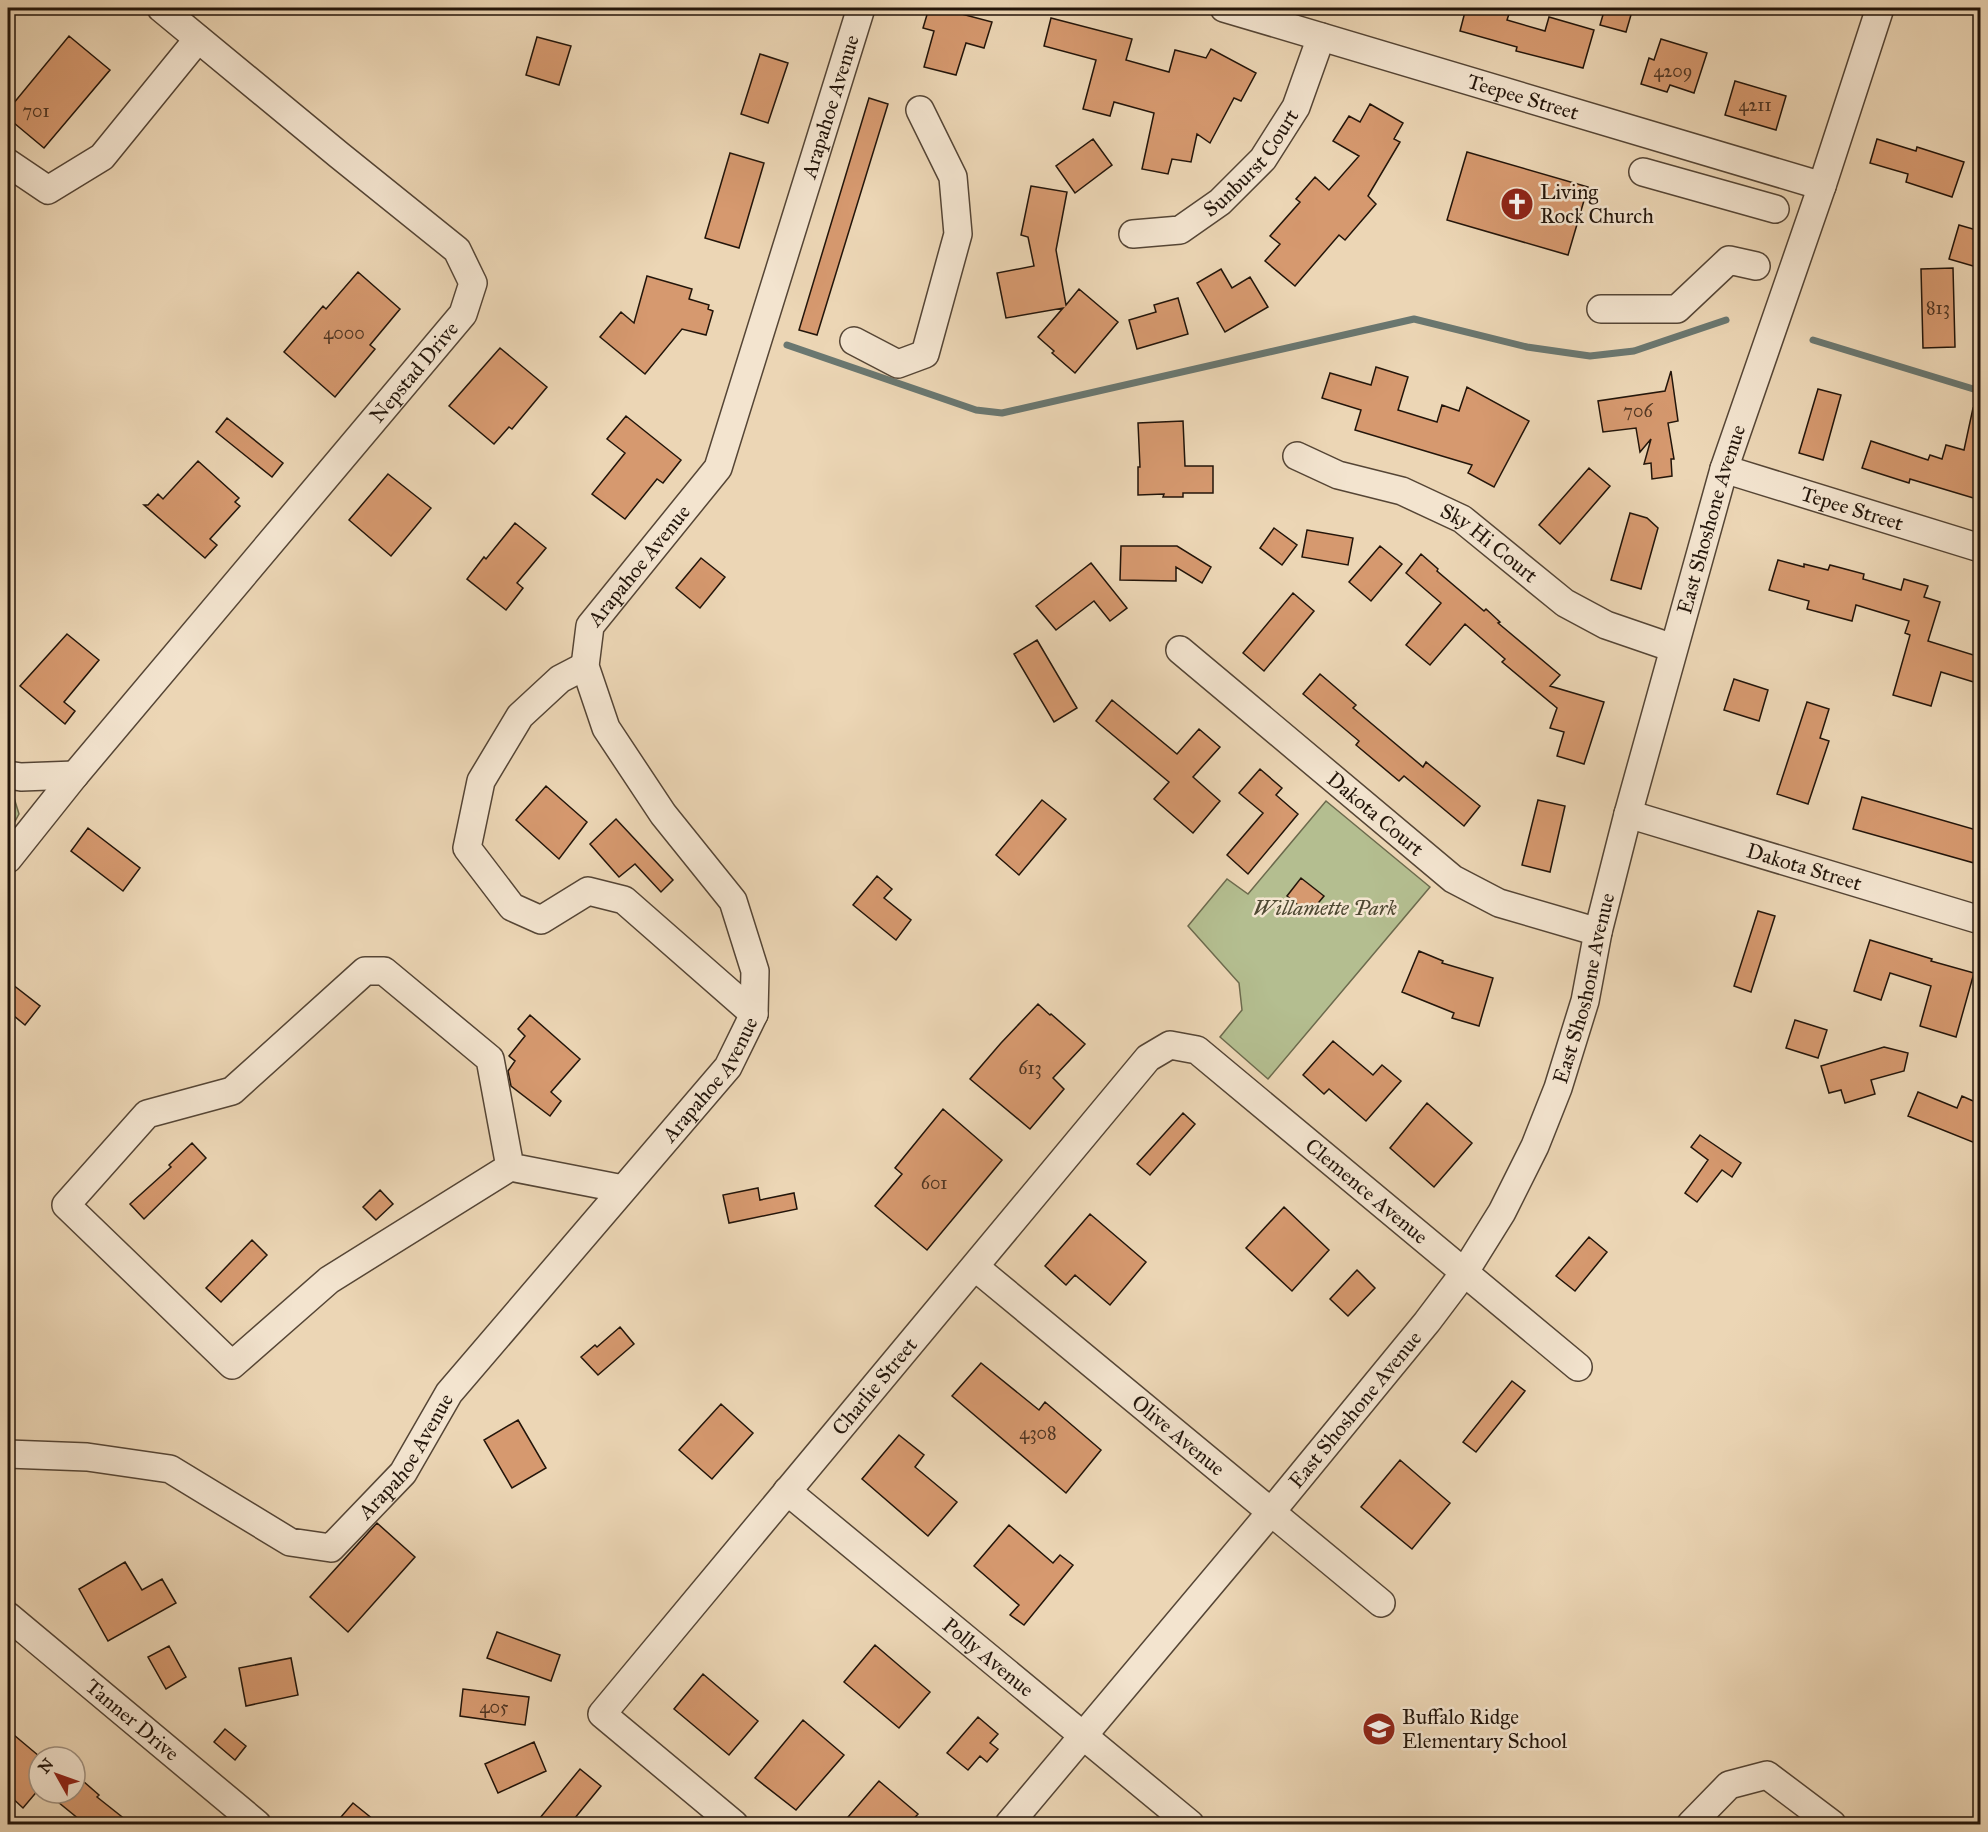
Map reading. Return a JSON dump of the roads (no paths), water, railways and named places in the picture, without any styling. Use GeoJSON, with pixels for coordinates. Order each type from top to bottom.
{"type":"FeatureCollection","features":[{"type":"Feature","properties":{"kind":"street","name":"Nepstad Drive"},"geometry":{"type":"LineString","coordinates":[[8,859],[75,775],[463,314],[473,283],[457,250],[161,8]]}},
{"type":"Feature","properties":{"kind":"street","name":"Arapahoe Avenue"},"geometry":{"type":"LineString","coordinates":[[8,1454],[87,1457],[170,1469],[290,1542],[331,1548],[403,1473],[449,1393],[728,1067],[754,1014],[755,971],[733,901],[663,814],[606,728],[585,666],[590,626],[718,468],[861,8]]}},
{"type":"Feature","properties":{"kind":"street","name":"Teepee Street"},"geometry":{"type":"LineString","coordinates":[[1224,8],[1822,186]]}},
{"type":"Feature","properties":{"kind":"street","name":"East Shoshone Avenue"},"geometry":{"type":"LineString","coordinates":[[1009,1824],[1427,1322],[1464,1273],[1502,1212],[1539,1136],[1558,1088],[1585,1001],[1598,932],[1628,814],[1724,469],[1822,186],[1872,10]]}},
{"type":"Feature","properties":{"kind":"street","name":"Sunburst Court"},"geometry":{"type":"LineString","coordinates":[[1133,234],[1180,230],[1220,202],[1263,159],[1296,107],[1321,38]]}},
{"type":"Feature","properties":{"kind":"street"},"geometry":{"type":"LineString","coordinates":[[8,164],[48,190],[102,157],[198,39]]}},
{"type":"Feature","properties":{"kind":"street"},"geometry":{"type":"LineString","coordinates":[[854,341],[898,363],[925,354],[958,234],[953,177],[920,110]]}},
{"type":"Feature","properties":{"kind":"street"},"geometry":{"type":"LineString","coordinates":[[1643,172],[1775,209]]}},
{"type":"Feature","properties":{"kind":"street"},"geometry":{"type":"LineString","coordinates":[[1601,309],[1677,309],[1730,260],[1756,266]]}},
{"type":"Feature","properties":{"kind":"street","name":"Sky Hi Court"},"geometry":{"type":"LineString","coordinates":[[1297,456],[1338,475],[1402,491],[1462,519],[1565,603],[1606,625],[1673,648]]}},
{"type":"Feature","properties":{"kind":"street","name":"Tepee Street"},"geometry":{"type":"LineString","coordinates":[[1724,469],[1980,548]]}},
{"type":"Feature","properties":{"kind":"street","name":"Dakota Court"},"geometry":{"type":"LineString","coordinates":[[1180,650],[1453,879],[1499,903],[1598,932]]}},
{"type":"Feature","properties":{"kind":"street"},"geometry":{"type":"LineString","coordinates":[[585,666],[560,679],[520,716],[481,781],[467,848],[512,907],[541,920],[588,891],[624,900],[754,1014]]}},
{"type":"Feature","properties":{"kind":"street"},"geometry":{"type":"LineString","coordinates":[[8,775],[21,777],[75,775]]}},
{"type":"Feature","properties":{"kind":"street","name":"Dakota Street"},"geometry":{"type":"LineString","coordinates":[[1628,814],[1980,920]]}},
{"type":"Feature","properties":{"kind":"street"},"geometry":{"type":"LineString","coordinates":[[510,1167],[490,1059],[384,971],[365,971],[232,1090],[147,1113],[66,1205],[232,1365],[329,1280],[510,1167],[623,1189]]}},
{"type":"Feature","properties":{"kind":"street","name":"Clemence Avenue"},"geometry":{"type":"LineString","coordinates":[[1148,1058],[1170,1045],[1197,1050],[1578,1367]]}},
{"type":"Feature","properties":{"kind":"street","name":"Charlie Street"},"geometry":{"type":"LineString","coordinates":[[734,1824],[602,1714],[1148,1058]]}},
{"type":"Feature","properties":{"kind":"street","name":"Olive Avenue"},"geometry":{"type":"LineString","coordinates":[[975,1267],[1381,1603]]}},
{"type":"Feature","properties":{"kind":"street","name":"Polly Avenue"},"geometry":{"type":"LineString","coordinates":[[787,1491],[1190,1824]]}},
{"type":"Feature","properties":{"kind":"street","name":"Tanner Drive"},"geometry":{"type":"LineString","coordinates":[[8,1616],[257,1824]]}},
{"type":"Feature","properties":{"kind":"street"},"geometry":{"type":"LineString","coordinates":[[1691,1824],[1729,1785],[1767,1775],[1832,1824]]}},
{"type":"Feature","properties":{"kind":"waterway"},"geometry":{"type":"LineString","coordinates":[[787,345],[976,410],[1002,413],[1414,319],[1527,347],[1590,356],[1634,351],[1726,320]]}},
{"type":"Feature","properties":{"kind":"waterway"},"geometry":{"type":"LineString","coordinates":[[1813,340],[1980,391]]}},
{"type":"Feature","properties":{"kind":"place","name":"Living Rock Church"},"geometry":{"type":"Point","coordinates":[1517,204]}},
{"type":"Feature","properties":{"kind":"place","name":"Buffalo Ridge Elementary School"},"geometry":{"type":"Point","coordinates":[1379,1729]}},
{"type":"Feature","properties":{"kind":"park label","name":"Willamette Park"},"geometry":{"type":"Point","coordinates":[1325,908]}}]}
